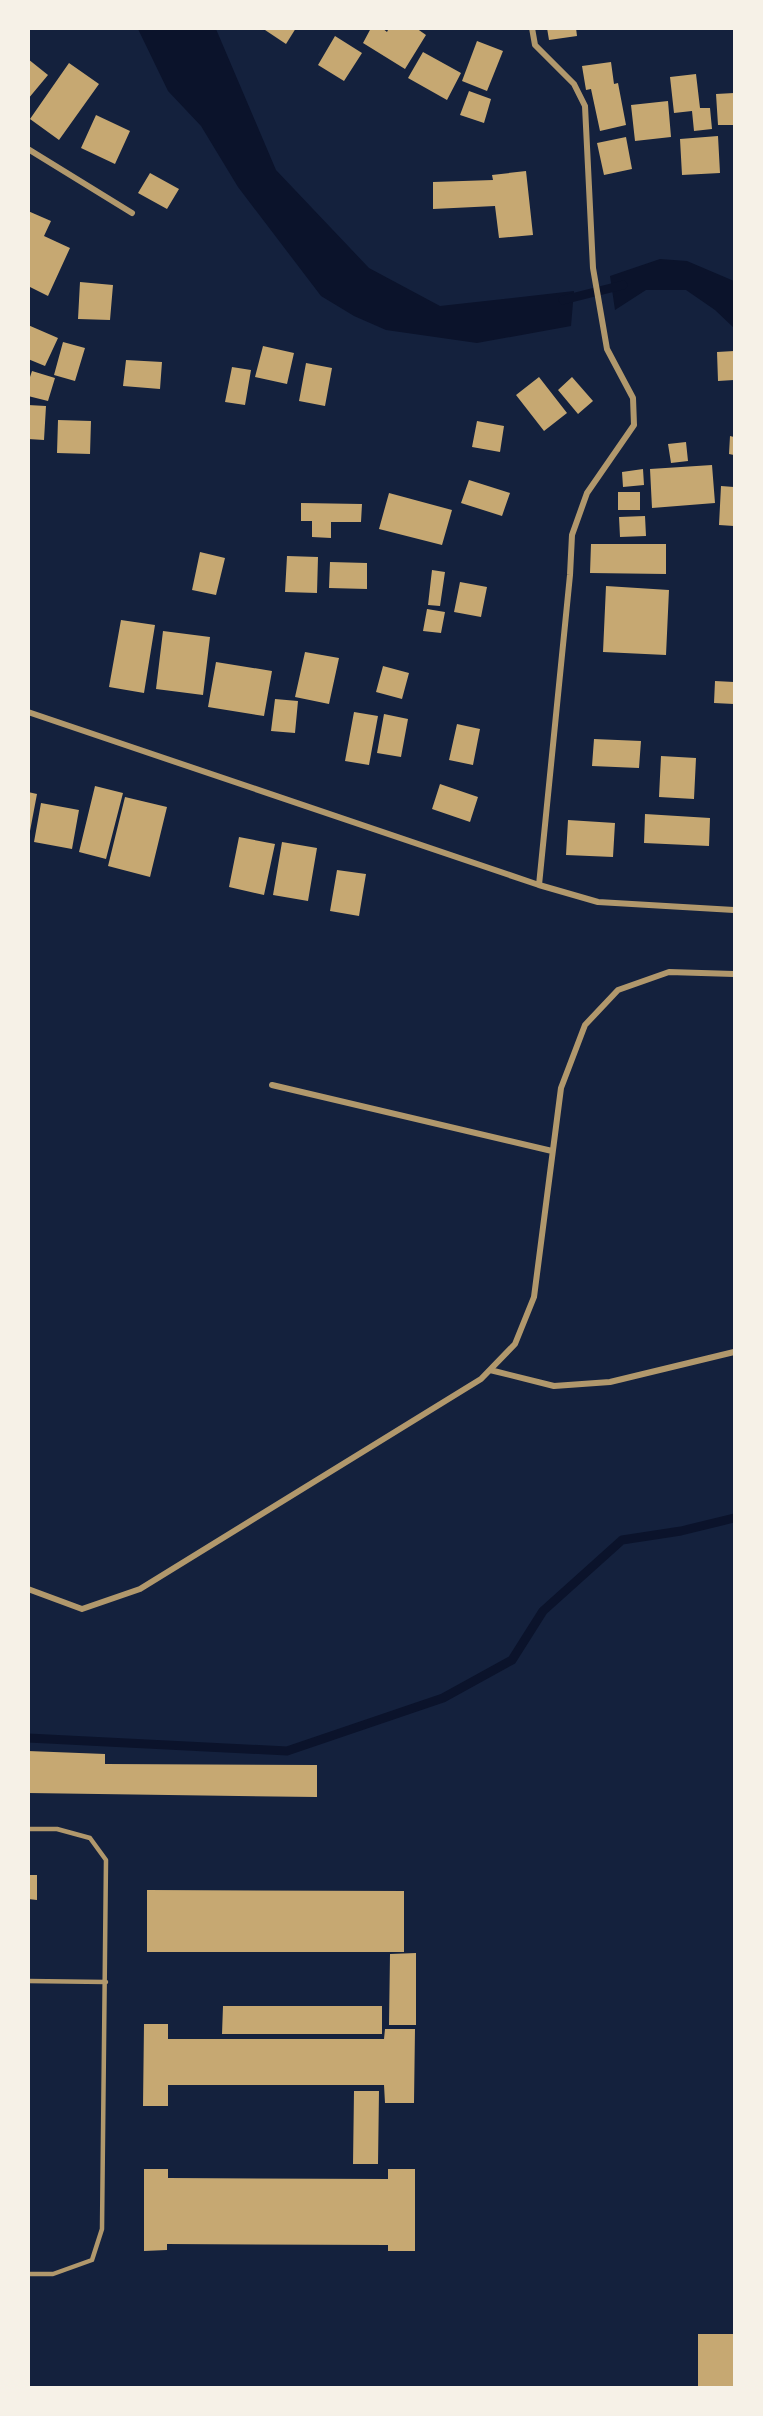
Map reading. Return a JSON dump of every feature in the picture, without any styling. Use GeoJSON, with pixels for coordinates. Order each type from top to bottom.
{"type":"FeatureCollection","features":[{"type":"Feature","properties":{"kind":"street"},"geometry":{"type":"LineString","coordinates":[[532,28],[535,45],[574,84],[585,106],[593,268],[607,349],[633,398],[634,424],[587,493],[572,535],[539,885]]}},
{"type":"Feature","properties":{"kind":"street"},"geometry":{"type":"LineString","coordinates":[[28,149],[132,213]]}},
{"type":"Feature","properties":{"kind":"street"},"geometry":{"type":"LineString","coordinates":[[28,712],[539,885],[598,902],[735,910]]}},
{"type":"Feature","properties":{"kind":"street"},"geometry":{"type":"LineString","coordinates":[[28,1589],[82,1609],[140,1589],[481,1379],[515,1344],[534,1297],[561,1088],[585,1025],[618,990],[669,972],[735,974]]}},
{"type":"Feature","properties":{"kind":"street"},"geometry":{"type":"LineString","coordinates":[[272,1085],[552,1151]]}},
{"type":"Feature","properties":{"kind":"street"},"geometry":{"type":"LineString","coordinates":[[490,1370],[554,1386],[599,1383],[735,1352]]}},
{"type":"Feature","properties":{"kind":"lane"},"geometry":{"type":"LineString","coordinates":[[28,1829],[57,1829],[90,1838],[106,1860],[102,2229],[92,2260],[53,2274],[28,2274]]}},
{"type":"Feature","properties":{"kind":"lane"},"geometry":{"type":"LineString","coordinates":[[28,1980],[106,1982]]}},
{"type":"Feature","properties":{"kind":"water"},"geometry":{"type":"Polygon","coordinates":[[[138,29],[216,29],[276,170],[369,268],[440,306],[574,291],[571,326],[477,343],[386,330],[354,316],[321,296],[238,187],[201,126],[168,91],[138,29]]]}},
{"type":"Feature","properties":{"kind":"water"},"geometry":{"type":"Polygon","coordinates":[[[660,259],[687,261],[734,281],[734,328],[715,310],[686,290],[646,290],[615,310],[610,276],[660,259]]]}},
{"type":"Feature","properties":{"kind":"building"},"geometry":{"type":"Polygon","coordinates":[[[262,28],[296,28],[286,44],[262,28]]]}},
{"type":"Feature","properties":{"kind":"building"},"geometry":{"type":"Polygon","coordinates":[[[371,28],[382,28],[387,32],[389,28],[416,28],[426,35],[405,69],[363,43],[371,28]]]}},
{"type":"Feature","properties":{"kind":"building"},"geometry":{"type":"Polygon","coordinates":[[[547,28],[576,28],[577,36],[549,40],[547,28]]]}},
{"type":"Feature","properties":{"kind":"building"},"geometry":{"type":"Polygon","coordinates":[[[335,36],[362,53],[344,81],[318,65],[335,36]]]}},
{"type":"Feature","properties":{"kind":"building"},"geometry":{"type":"Polygon","coordinates":[[[477,41],[503,51],[487,91],[462,81],[477,41]]]}},
{"type":"Feature","properties":{"kind":"building"},"geometry":{"type":"Polygon","coordinates":[[[423,52],[461,73],[447,100],[408,78],[423,52]]]}},
{"type":"Feature","properties":{"kind":"building"},"geometry":{"type":"Polygon","coordinates":[[[28,59],[48,75],[28,99],[28,59]]]}},
{"type":"Feature","properties":{"kind":"building"},"geometry":{"type":"Polygon","coordinates":[[[611,62],[614,84],[618,83],[626,125],[600,131],[591,89],[586,90],[582,66],[611,62]]]}},
{"type":"Feature","properties":{"kind":"building"},"geometry":{"type":"Polygon","coordinates":[[[69,63],[99,84],[59,140],[30,119],[69,63]]]}},
{"type":"Feature","properties":{"kind":"building"},"geometry":{"type":"Polygon","coordinates":[[[696,74],[700,108],[710,108],[712,129],[694,131],[692,111],[674,113],[670,77],[696,74]]]}},
{"type":"Feature","properties":{"kind":"building"},"geometry":{"type":"Polygon","coordinates":[[[469,91],[491,99],[484,123],[460,115],[469,91]]]}},
{"type":"Feature","properties":{"kind":"building"},"geometry":{"type":"Polygon","coordinates":[[[734,93],[734,125],[718,125],[716,94],[734,93]]]}},
{"type":"Feature","properties":{"kind":"building"},"geometry":{"type":"Polygon","coordinates":[[[668,101],[671,137],[635,141],[631,105],[668,101]]]}},
{"type":"Feature","properties":{"kind":"building"},"geometry":{"type":"Polygon","coordinates":[[[96,115],[130,131],[115,164],[81,148],[96,115]]]}},
{"type":"Feature","properties":{"kind":"building"},"geometry":{"type":"Polygon","coordinates":[[[718,136],[720,173],[682,175],[680,139],[718,136]]]}},
{"type":"Feature","properties":{"kind":"building"},"geometry":{"type":"Polygon","coordinates":[[[626,137],[632,169],[604,175],[597,143],[626,137]]]}},
{"type":"Feature","properties":{"kind":"building"},"geometry":{"type":"Polygon","coordinates":[[[526,171],[533,235],[499,238],[495,206],[433,209],[433,182],[493,180],[492,175],[526,171]]]}},
{"type":"Feature","properties":{"kind":"building"},"geometry":{"type":"Polygon","coordinates":[[[150,173],[179,189],[167,209],[138,193],[150,173]]]}},
{"type":"Feature","properties":{"kind":"building"},"geometry":{"type":"Polygon","coordinates":[[[28,211],[51,221],[44,236],[70,248],[48,296],[28,286],[28,211]]]}},
{"type":"Feature","properties":{"kind":"building"},"geometry":{"type":"Polygon","coordinates":[[[80,282],[113,285],[110,320],[78,319],[80,282]]]}},
{"type":"Feature","properties":{"kind":"building"},"geometry":{"type":"Polygon","coordinates":[[[28,325],[58,338],[45,366],[28,359],[28,325]]]}},
{"type":"Feature","properties":{"kind":"building"},"geometry":{"type":"Polygon","coordinates":[[[63,342],[85,348],[75,381],[54,375],[63,342]]]}},
{"type":"Feature","properties":{"kind":"building"},"geometry":{"type":"Polygon","coordinates":[[[263,346],[294,353],[287,384],[255,377],[263,346]]]}},
{"type":"Feature","properties":{"kind":"building"},"geometry":{"type":"Polygon","coordinates":[[[734,351],[734,380],[718,381],[717,352],[734,351]]]}},
{"type":"Feature","properties":{"kind":"building"},"geometry":{"type":"Polygon","coordinates":[[[126,360],[162,362],[160,389],[123,386],[126,360]]]}},
{"type":"Feature","properties":{"kind":"building"},"geometry":{"type":"Polygon","coordinates":[[[306,363],[332,368],[325,406],[299,401],[306,363]]]}},
{"type":"Feature","properties":{"kind":"building"},"geometry":{"type":"Polygon","coordinates":[[[232,367],[251,370],[245,405],[225,402],[232,367]]]}},
{"type":"Feature","properties":{"kind":"building"},"geometry":{"type":"Polygon","coordinates":[[[32,371],[55,378],[48,401],[28,396],[28,383],[32,371]]]}},
{"type":"Feature","properties":{"kind":"building"},"geometry":{"type":"Polygon","coordinates":[[[539,377],[567,413],[544,431],[516,395],[539,377]]]}},
{"type":"Feature","properties":{"kind":"building"},"geometry":{"type":"Polygon","coordinates":[[[572,377],[593,401],[578,414],[558,390],[572,377]]]}},
{"type":"Feature","properties":{"kind":"building"},"geometry":{"type":"Polygon","coordinates":[[[28,405],[46,406],[44,440],[28,439],[28,405]]]}},
{"type":"Feature","properties":{"kind":"building"},"geometry":{"type":"Polygon","coordinates":[[[58,420],[91,421],[90,454],[57,453],[58,420]]]}},
{"type":"Feature","properties":{"kind":"building"},"geometry":{"type":"Polygon","coordinates":[[[477,421],[504,426],[500,452],[472,447],[477,421]]]}},
{"type":"Feature","properties":{"kind":"building"},"geometry":{"type":"Polygon","coordinates":[[[730,436],[734,437],[734,455],[729,454],[730,436]]]}},
{"type":"Feature","properties":{"kind":"building"},"geometry":{"type":"Polygon","coordinates":[[[686,442],[688,461],[671,463],[668,444],[686,442]]]}},
{"type":"Feature","properties":{"kind":"building"},"geometry":{"type":"Polygon","coordinates":[[[712,465],[715,503],[652,508],[650,469],[712,465]]]}},
{"type":"Feature","properties":{"kind":"building"},"geometry":{"type":"Polygon","coordinates":[[[643,469],[644,485],[623,487],[622,472],[643,469]]]}},
{"type":"Feature","properties":{"kind":"building"},"geometry":{"type":"Polygon","coordinates":[[[469,480],[510,493],[502,516],[461,503],[469,480]]]}},
{"type":"Feature","properties":{"kind":"building"},"geometry":{"type":"Polygon","coordinates":[[[721,486],[734,487],[734,526],[719,525],[721,486]]]}},
{"type":"Feature","properties":{"kind":"building"},"geometry":{"type":"Polygon","coordinates":[[[618,492],[640,492],[640,510],[618,510],[618,492]]]}},
{"type":"Feature","properties":{"kind":"building"},"geometry":{"type":"Polygon","coordinates":[[[389,493],[452,510],[442,545],[379,529],[389,493]]]}},
{"type":"Feature","properties":{"kind":"building"},"geometry":{"type":"Polygon","coordinates":[[[301,503],[362,504],[361,522],[331,522],[331,538],[312,537],[312,521],[301,521],[301,503]]]}},
{"type":"Feature","properties":{"kind":"building"},"geometry":{"type":"Polygon","coordinates":[[[645,516],[646,536],[620,537],[619,517],[645,516]]]}},
{"type":"Feature","properties":{"kind":"building"},"geometry":{"type":"Polygon","coordinates":[[[591,544],[666,544],[666,574],[590,573],[591,544]]]}},
{"type":"Feature","properties":{"kind":"building"},"geometry":{"type":"Polygon","coordinates":[[[200,552],[225,558],[216,595],[192,590],[200,552]]]}},
{"type":"Feature","properties":{"kind":"building"},"geometry":{"type":"Polygon","coordinates":[[[287,556],[318,557],[317,593],[285,592],[287,556]]]}},
{"type":"Feature","properties":{"kind":"building"},"geometry":{"type":"Polygon","coordinates":[[[330,562],[367,563],[367,589],[329,588],[330,562]]]}},
{"type":"Feature","properties":{"kind":"building"},"geometry":{"type":"Polygon","coordinates":[[[432,570],[445,572],[440,606],[428,605],[432,570]]]}},
{"type":"Feature","properties":{"kind":"building"},"geometry":{"type":"Polygon","coordinates":[[[460,582],[487,587],[481,617],[454,612],[460,582]]]}},
{"type":"Feature","properties":{"kind":"building"},"geometry":{"type":"Polygon","coordinates":[[[606,586],[669,590],[666,655],[603,652],[606,586]]]}},
{"type":"Feature","properties":{"kind":"building"},"geometry":{"type":"Polygon","coordinates":[[[427,609],[445,612],[441,633],[423,631],[427,609]]]}},
{"type":"Feature","properties":{"kind":"building"},"geometry":{"type":"Polygon","coordinates":[[[121,620],[155,625],[144,693],[109,687],[121,620]]]}},
{"type":"Feature","properties":{"kind":"building"},"geometry":{"type":"Polygon","coordinates":[[[163,631],[210,637],[203,695],[156,689],[163,631]]]}},
{"type":"Feature","properties":{"kind":"building"},"geometry":{"type":"Polygon","coordinates":[[[305,652],[339,658],[329,704],[295,697],[305,652]]]}},
{"type":"Feature","properties":{"kind":"building"},"geometry":{"type":"Polygon","coordinates":[[[216,662],[272,671],[264,716],[208,707],[216,662]]]}},
{"type":"Feature","properties":{"kind":"building"},"geometry":{"type":"Polygon","coordinates":[[[383,666],[409,673],[402,699],[376,692],[383,666]]]}},
{"type":"Feature","properties":{"kind":"building"},"geometry":{"type":"Polygon","coordinates":[[[715,681],[734,682],[734,704],[714,703],[715,681]]]}},
{"type":"Feature","properties":{"kind":"building"},"geometry":{"type":"Polygon","coordinates":[[[275,699],[298,701],[295,733],[271,731],[275,699]]]}},
{"type":"Feature","properties":{"kind":"building"},"geometry":{"type":"Polygon","coordinates":[[[354,712],[378,716],[369,765],[345,761],[354,712]]]}},
{"type":"Feature","properties":{"kind":"building"},"geometry":{"type":"Polygon","coordinates":[[[384,714],[408,719],[401,757],[377,753],[384,714]]]}},
{"type":"Feature","properties":{"kind":"building"},"geometry":{"type":"Polygon","coordinates":[[[457,724],[480,729],[473,765],[449,760],[457,724]]]}},
{"type":"Feature","properties":{"kind":"building"},"geometry":{"type":"Polygon","coordinates":[[[594,739],[641,741],[639,768],[592,766],[594,739]]]}},
{"type":"Feature","properties":{"kind":"building"},"geometry":{"type":"Polygon","coordinates":[[[661,756],[696,758],[694,799],[659,797],[661,756]]]}},
{"type":"Feature","properties":{"kind":"building"},"geometry":{"type":"Polygon","coordinates":[[[440,784],[478,797],[470,822],[432,809],[440,784]]]}},
{"type":"Feature","properties":{"kind":"building"},"geometry":{"type":"Polygon","coordinates":[[[95,786],[123,793],[106,859],[79,852],[95,786]]]}},
{"type":"Feature","properties":{"kind":"building"},"geometry":{"type":"Polygon","coordinates":[[[28,792],[37,794],[30,831],[28,830],[28,792]]]}},
{"type":"Feature","properties":{"kind":"building"},"geometry":{"type":"Polygon","coordinates":[[[125,797],[167,807],[150,877],[108,866],[125,797]]]}},
{"type":"Feature","properties":{"kind":"building"},"geometry":{"type":"Polygon","coordinates":[[[41,803],[79,810],[72,849],[34,842],[41,803]]]}},
{"type":"Feature","properties":{"kind":"building"},"geometry":{"type":"Polygon","coordinates":[[[645,814],[710,818],[709,846],[644,843],[645,814]]]}},
{"type":"Feature","properties":{"kind":"building"},"geometry":{"type":"Polygon","coordinates":[[[568,820],[615,823],[613,857],[566,855],[568,820]]]}},
{"type":"Feature","properties":{"kind":"building"},"geometry":{"type":"Polygon","coordinates":[[[239,837],[275,844],[264,895],[229,887],[239,837]]]}},
{"type":"Feature","properties":{"kind":"building"},"geometry":{"type":"Polygon","coordinates":[[[282,842],[317,848],[308,901],[273,895],[282,842]]]}},
{"type":"Feature","properties":{"kind":"building"},"geometry":{"type":"Polygon","coordinates":[[[337,870],[366,874],[359,916],[330,911],[337,870]]]}},
{"type":"Feature","properties":{"kind":"building"},"geometry":{"type":"Polygon","coordinates":[[[28,1751],[105,1754],[105,1764],[317,1765],[317,1797],[28,1793],[28,1751]]]}},
{"type":"Feature","properties":{"kind":"building"},"geometry":{"type":"Polygon","coordinates":[[[28,1875],[37,1875],[37,1900],[28,1899],[28,1875]]]}},
{"type":"Feature","properties":{"kind":"building"},"geometry":{"type":"Polygon","coordinates":[[[147,1890],[404,1891],[404,1952],[147,1952],[147,1890]]]}},
{"type":"Feature","properties":{"kind":"building"},"geometry":{"type":"Polygon","coordinates":[[[416,1953],[416,2025],[389,2025],[390,1954],[416,1953]]]}},
{"type":"Feature","properties":{"kind":"building"},"geometry":{"type":"Polygon","coordinates":[[[223,2006],[382,2006],[382,2034],[222,2034],[223,2006]]]}},
{"type":"Feature","properties":{"kind":"building"},"geometry":{"type":"Polygon","coordinates":[[[144,2024],[168,2024],[168,2039],[384,2039],[385,2029],[415,2029],[414,2103],[385,2103],[384,2085],[168,2085],[168,2106],[143,2106],[144,2024]]]}},
{"type":"Feature","properties":{"kind":"building"},"geometry":{"type":"Polygon","coordinates":[[[354,2091],[379,2091],[378,2164],[353,2164],[354,2091]]]}},
{"type":"Feature","properties":{"kind":"building"},"geometry":{"type":"Polygon","coordinates":[[[144,2169],[168,2169],[168,2178],[388,2179],[388,2169],[415,2169],[415,2251],[388,2251],[388,2245],[167,2244],[167,2250],[144,2251],[144,2169]]]}},
{"type":"Feature","properties":{"kind":"building"},"geometry":{"type":"Polygon","coordinates":[[[698,2334],[734,2334],[734,2388],[698,2388],[698,2334]]]}},
{"type":"Feature","properties":{"kind":"waterway"},"geometry":{"type":"LineString","coordinates":[[563,300],[623,285]]}},
{"type":"Feature","properties":{"kind":"waterway"},"geometry":{"type":"LineString","coordinates":[[28,1738],[287,1751],[443,1698],[512,1660],[543,1611],[622,1540],[681,1531],[734,1518]]}}]}
